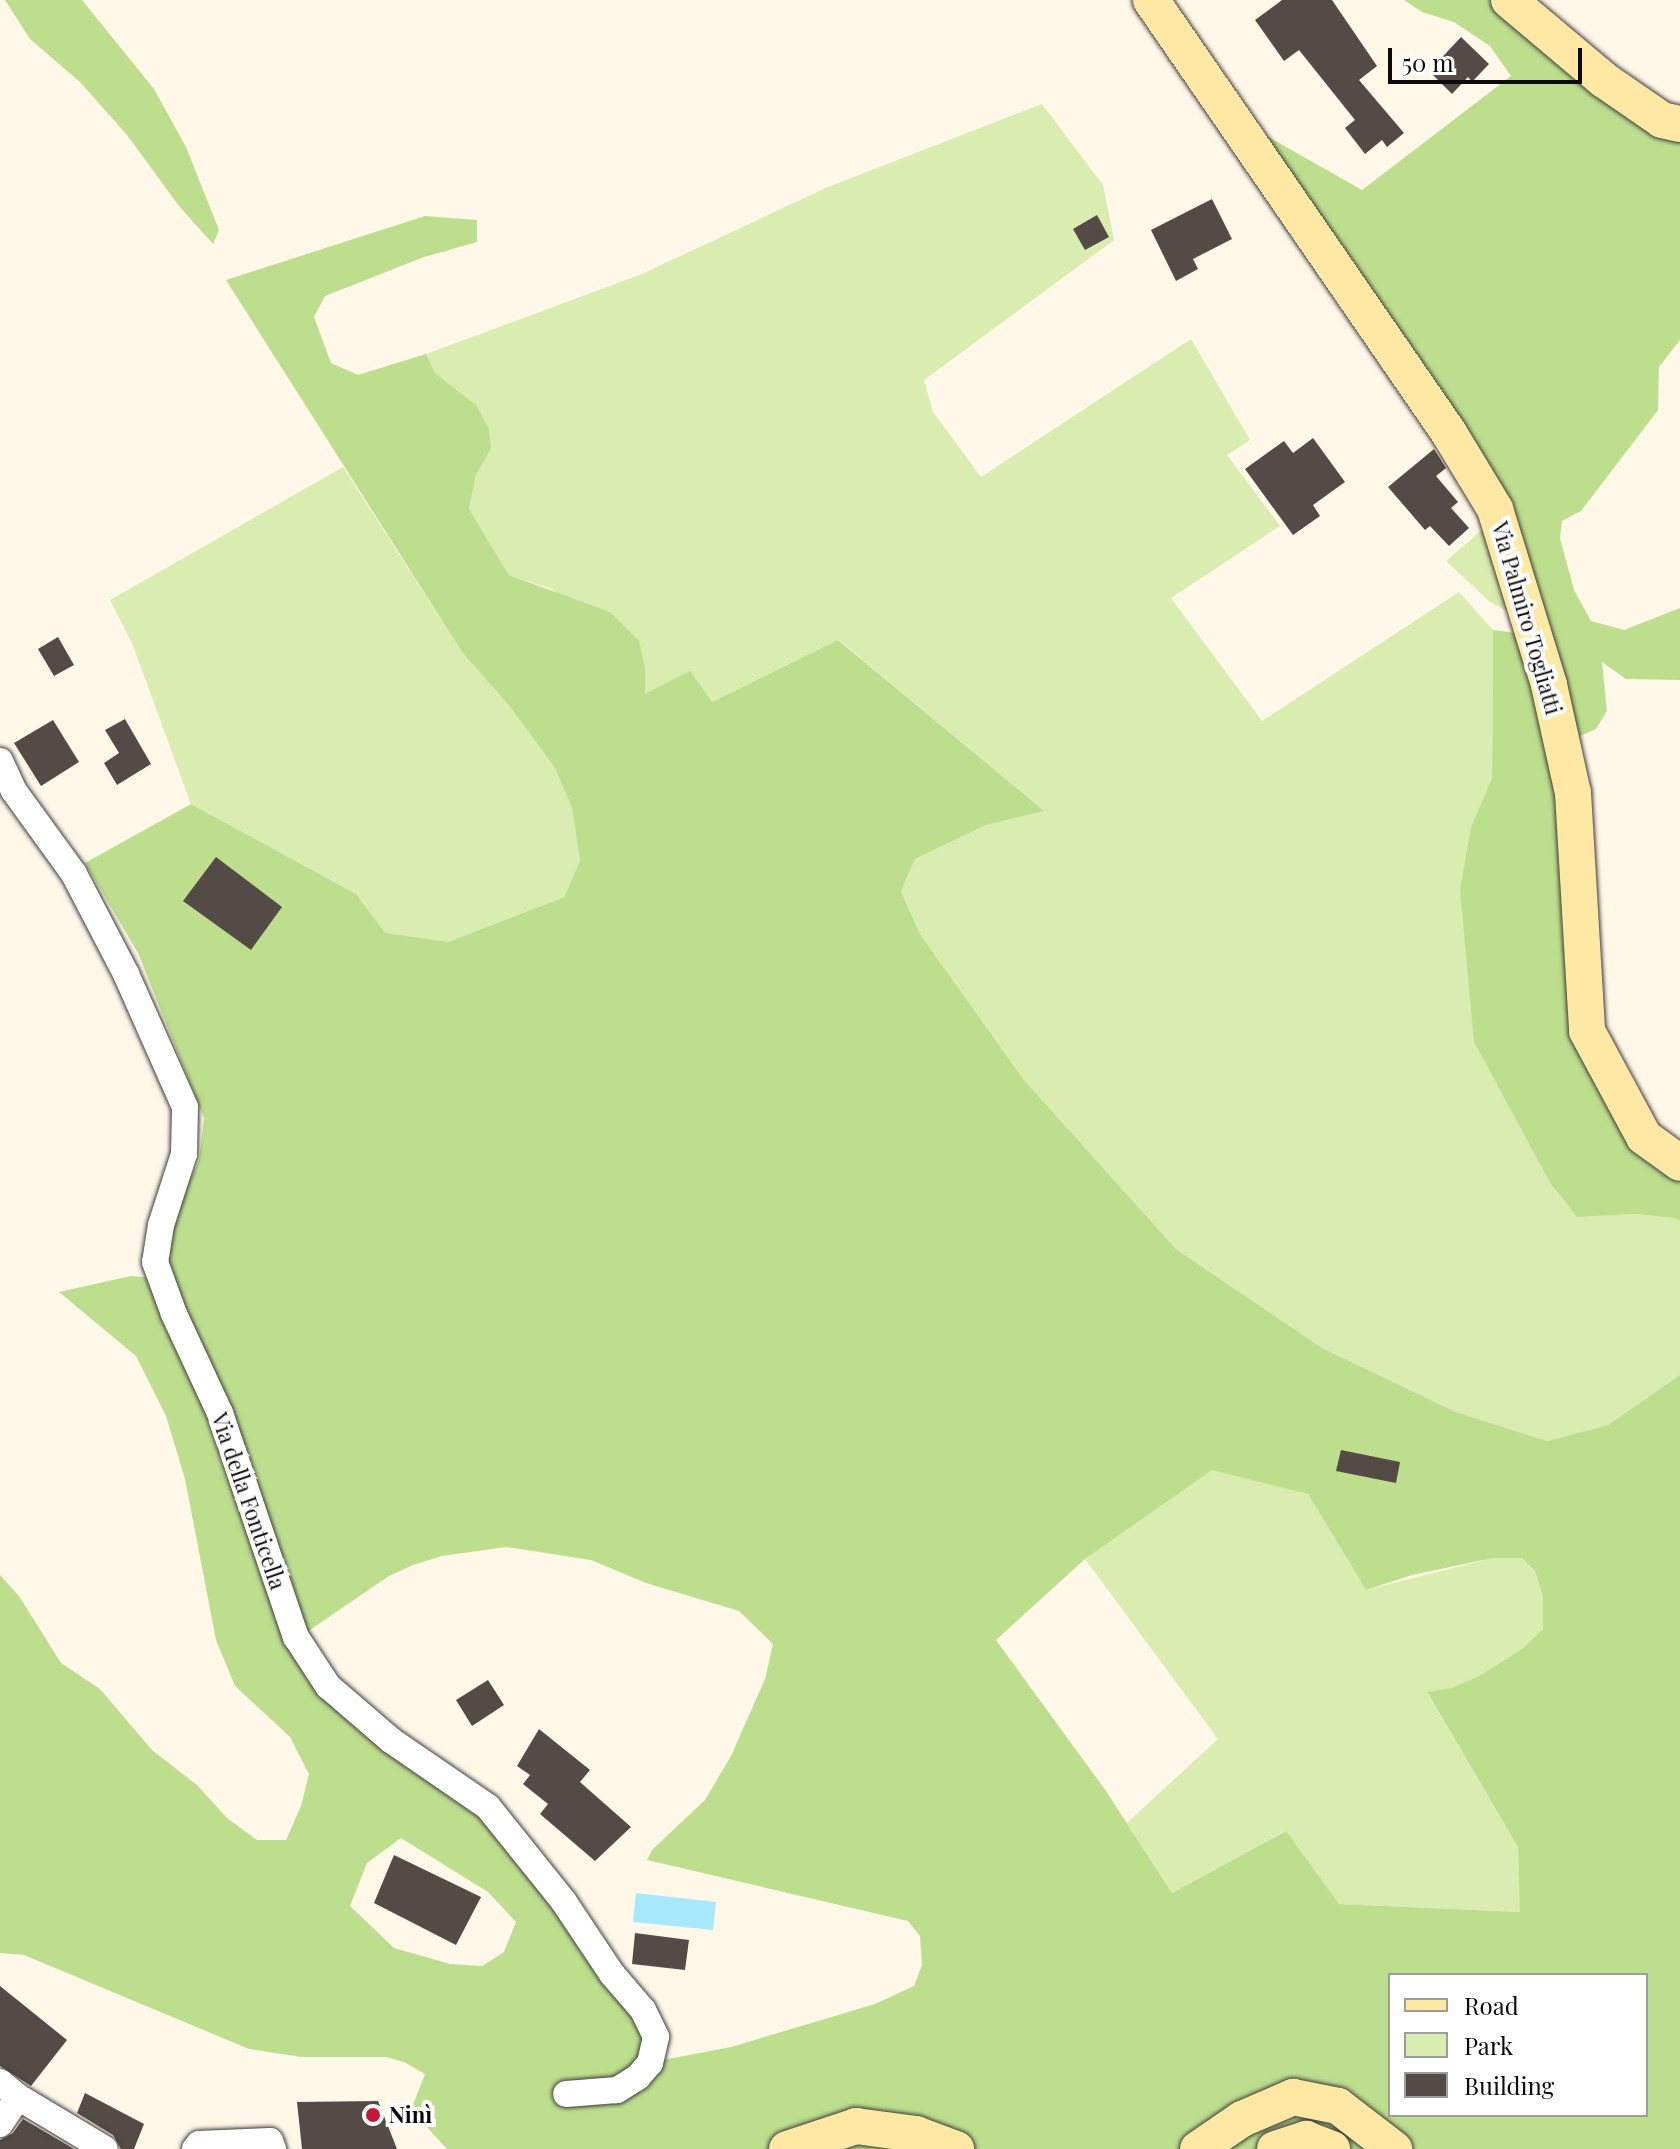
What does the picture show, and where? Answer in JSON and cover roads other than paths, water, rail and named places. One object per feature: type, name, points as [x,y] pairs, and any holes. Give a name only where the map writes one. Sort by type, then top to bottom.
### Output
[{"type":"street","name":"Via Palmiro Togliatti","points":[[1151,0],[1449,433],[1495,509],[1549,685],[1573,793],[1587,1031],[1644,1137],[1680,1163]]},
{"type":"street","points":[[1509,0],[1604,80],[1662,120],[1680,124]]},
{"type":"street","name":"Via della Fonticella","points":[[0,761],[14,791],[74,874],[126,974],[185,1107],[184,1154],[161,1225],[155,1262],[220,1413],[296,1637],[328,1686],[392,1741],[488,1807],[564,1902],[612,1974],[643,2010],[656,2037],[650,2063],[628,2084],[597,2095],[566,2094]]},
{"type":"street","points":[[0,2124],[9,2089],[105,2149]]},
{"type":"street","points":[[1198,2149],[1242,2119],[1293,2097],[1338,2106],[1394,2149]]},
{"type":"street","points":[[787,2149],[856,2126],[916,2134],[956,2149]]},
{"type":"street","points":[[1275,2149],[1306,2139],[1332,2149]]},
{"type":"street","points":[[195,2149],[199,2144],[270,2141],[273,2149]]},
{"type":"water","points":[[636,1893],[716,1902],[713,1930],[633,1922]]},
{"type":"place","name":"Ninì","points":[[373,2115]]}]
